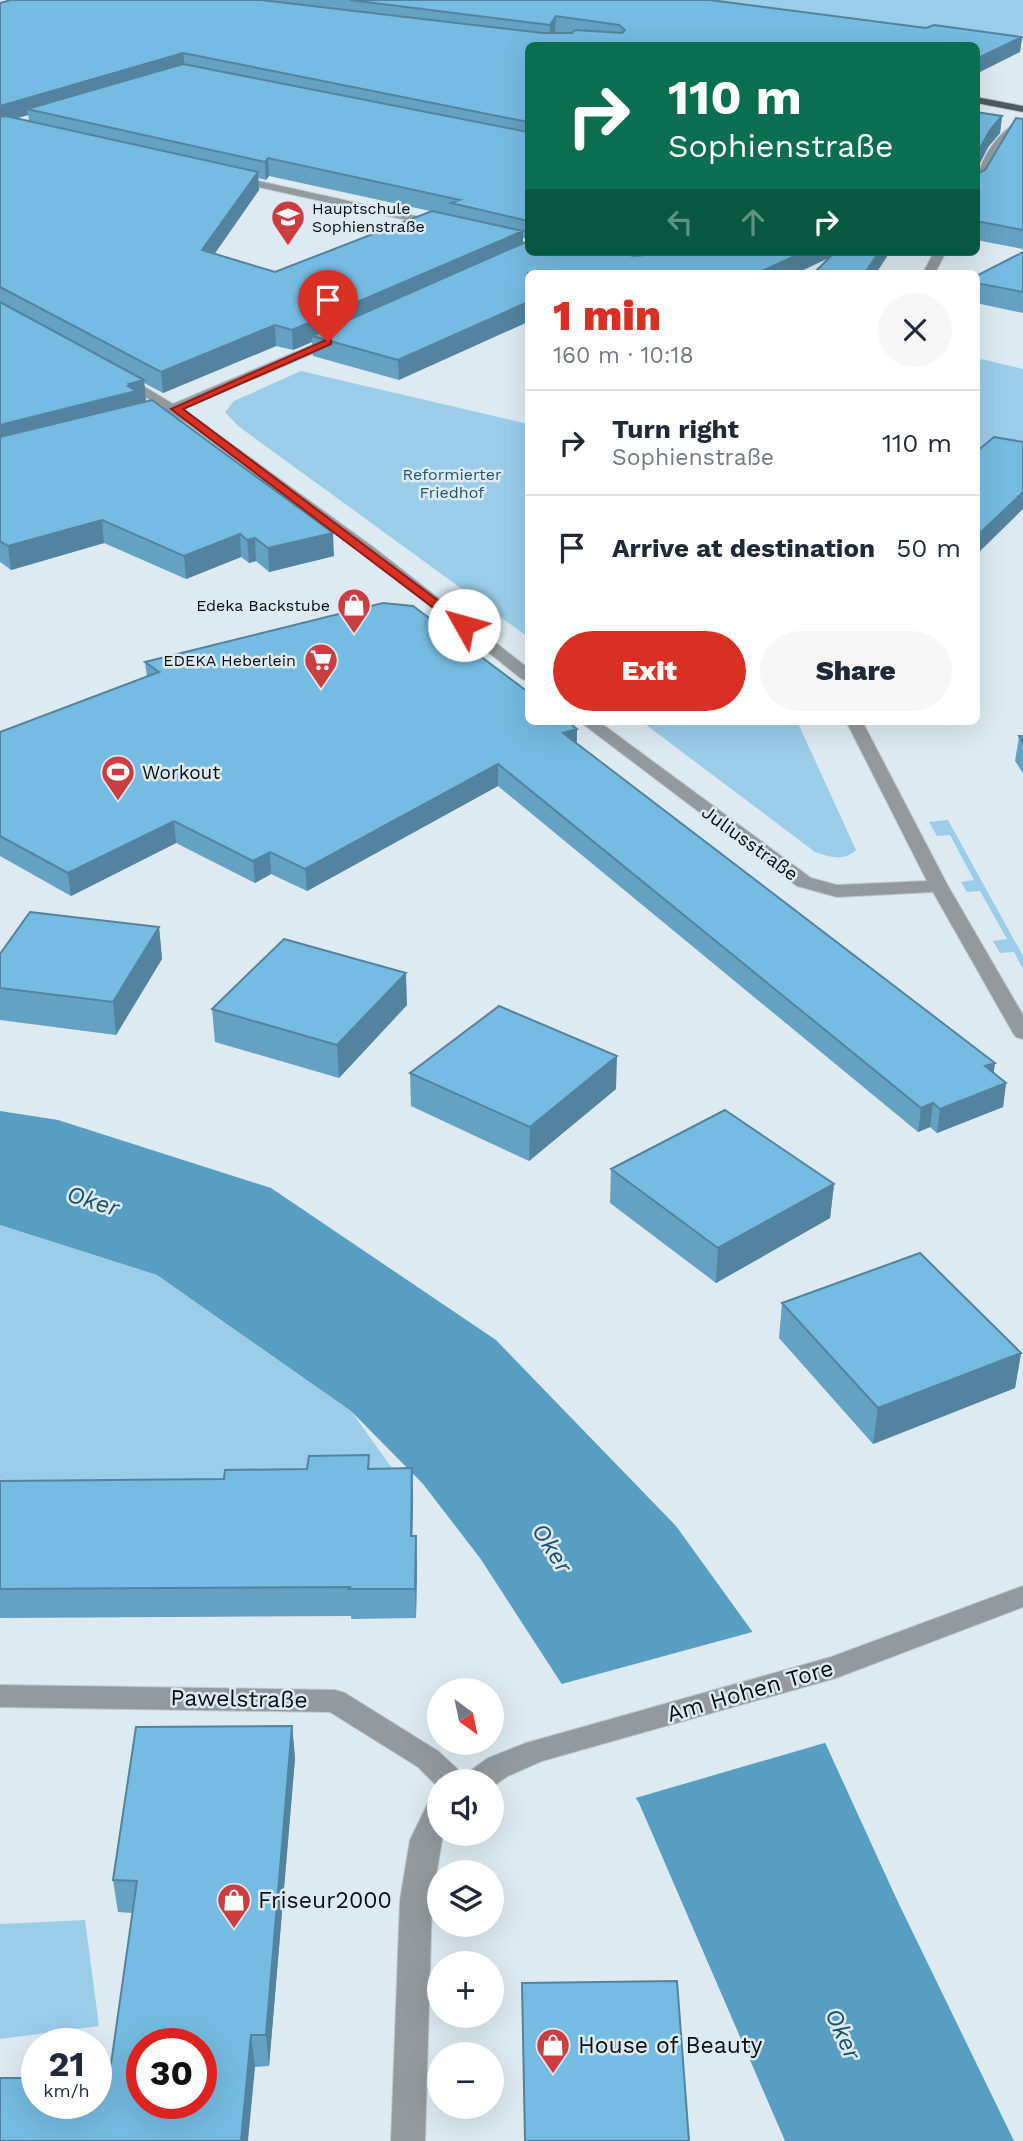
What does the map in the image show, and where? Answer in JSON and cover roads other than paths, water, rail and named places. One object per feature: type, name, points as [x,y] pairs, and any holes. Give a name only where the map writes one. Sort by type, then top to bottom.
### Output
[{"type":"main road","points":[[980,101],[1023,109]]},
{"type":"main road","points":[[980,111],[1023,120]]},
{"type":"street","points":[[980,179],[1006,133],[1023,120]]},
{"type":"street","points":[[220,175],[451,227]]},
{"type":"street","points":[[155,414],[176,409],[351,332]]},
{"type":"street","points":[[112,374],[176,409],[368,550],[525,674]]},
{"type":"street","name":"Juliusstraße","points":[[592,725],[804,882],[837,891],[939,886]]},
{"type":"street","points":[[856,725],[939,886],[1023,1033]]},
{"type":"street","name":"Am Hohen Tore","points":[[494,1769],[536,1751],[836,1667],[1023,1596]]},
{"type":"street","name":"Pawelstraße","points":[[0,1696],[335,1701],[409,1746],[437,1769]]},
{"type":"street","points":[[408,2141],[416,1900],[427,1836]]},
{"type":"water","name":"Oker","points":[[0,1111],[58,1120],[271,1188],[496,1340],[676,1526],[812,1714],[897,1900],[1014,2141],[785,2141],[639,1803],[480,1558],[423,1484],[351,1411],[157,1275],[0,1225]]},
{"type":"place","name":"Hauptschule Sophienstraße","points":[[288,247]]},
{"type":"place","name":"Edeka Backstube","points":[[354,635]]},
{"type":"place","name":"EDEKA Heberlein","points":[[321,690]]},
{"type":"place","name":"Workout","points":[[118,802]]},
{"type":"place","name":"Friseur2000","points":[[234,1930]]},
{"type":"place","name":"House of Beauty","points":[[553,2075]]},
{"type":"park label","name":"Reformierter Friedhof","points":[[452,483]]}]
